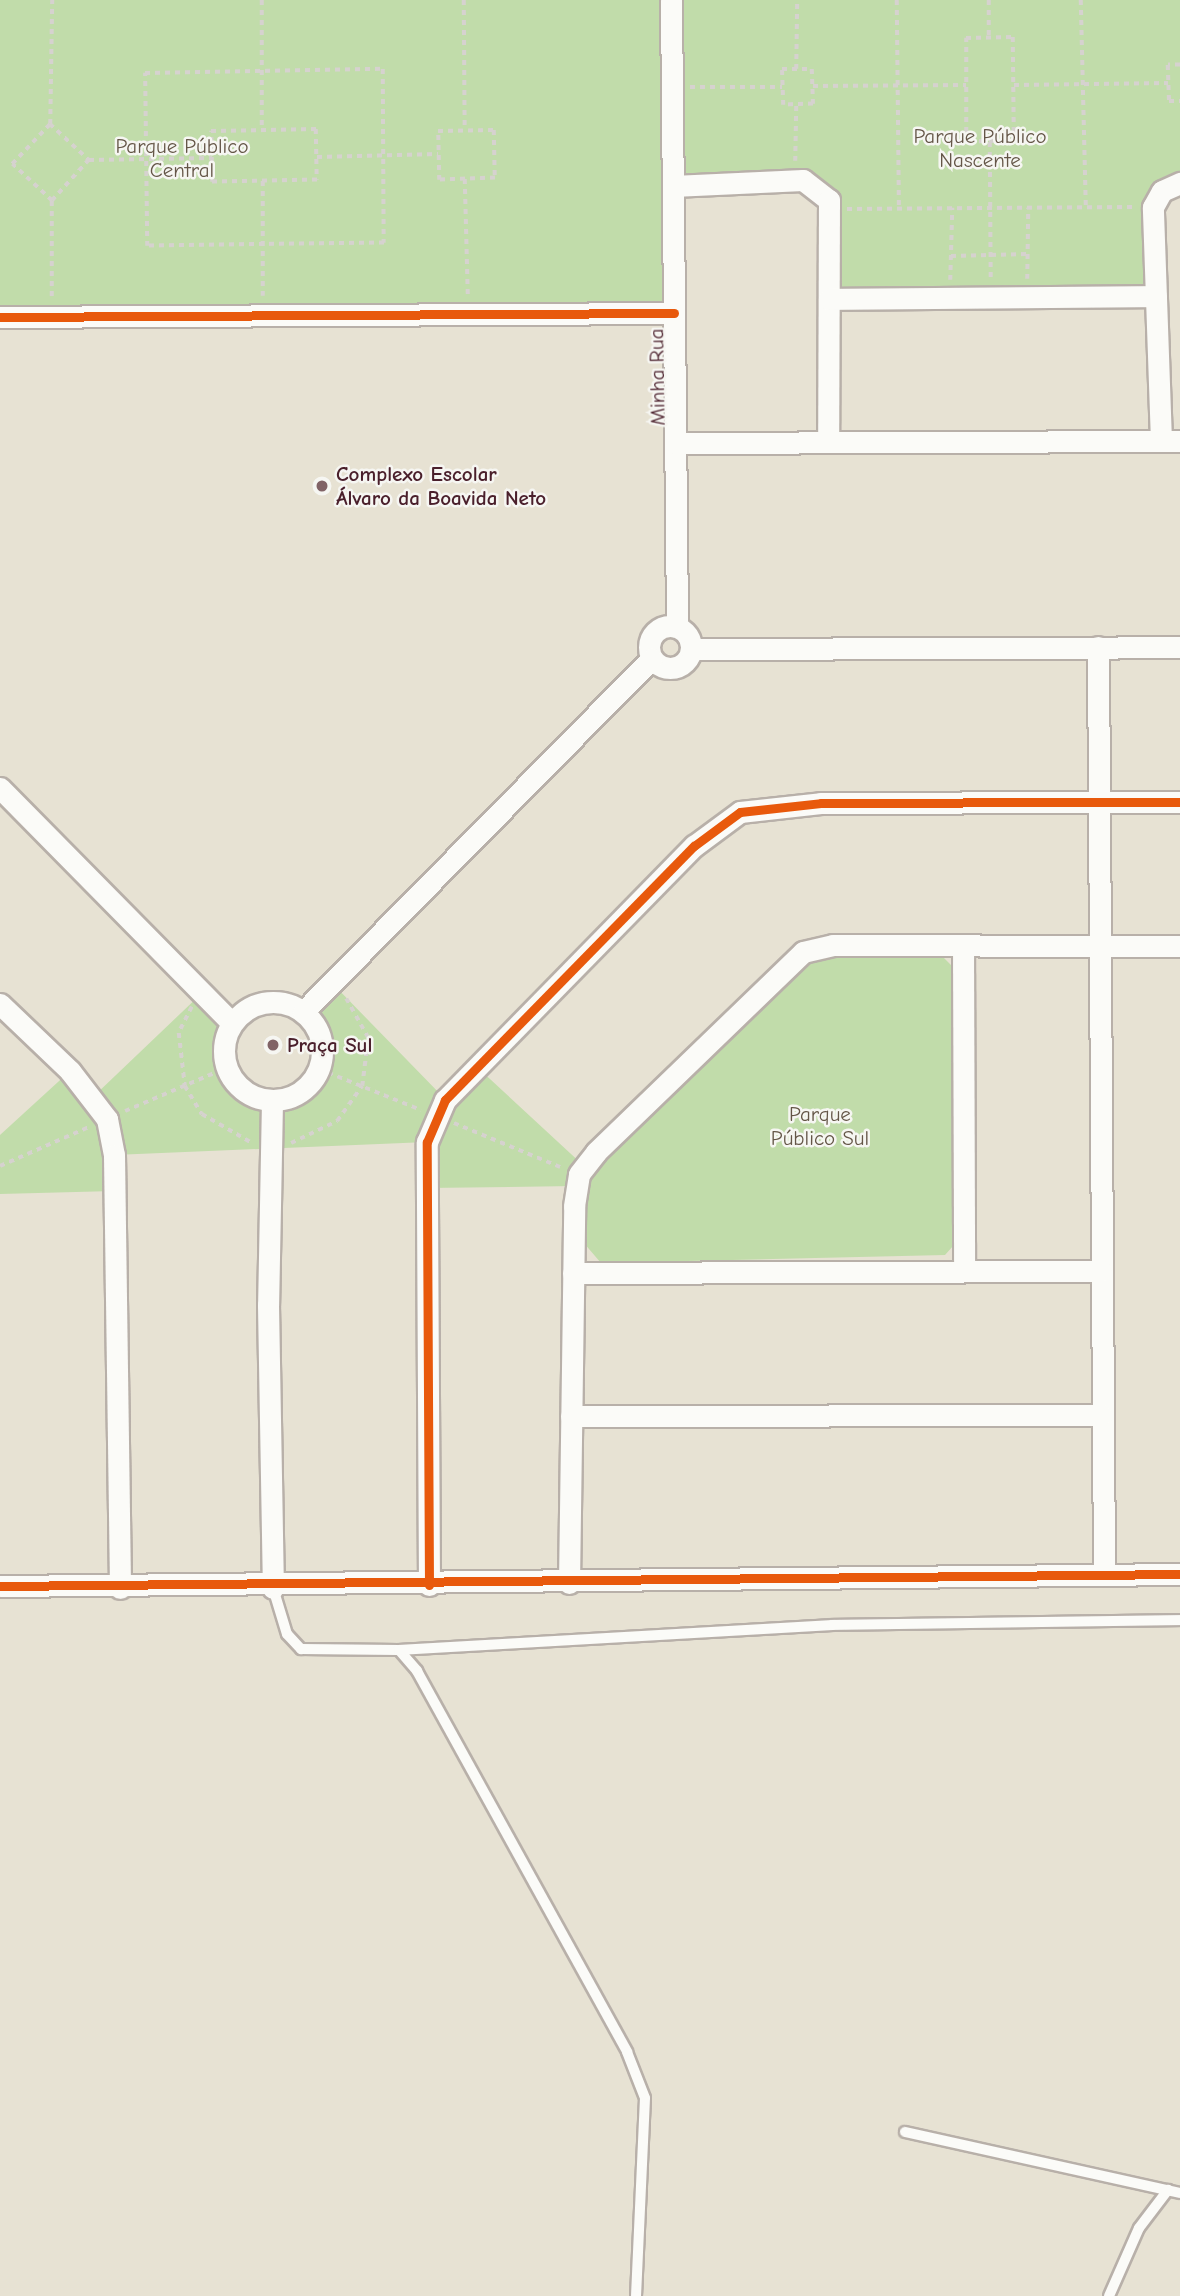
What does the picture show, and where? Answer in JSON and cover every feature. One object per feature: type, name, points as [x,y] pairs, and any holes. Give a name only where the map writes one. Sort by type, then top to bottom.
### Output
[{"type":"street","name":"Minha Rua","points":[[671,0],[677,627]]},
{"type":"street","points":[[673,186],[795,180],[818,186],[829,209],[828,442]]},
{"type":"street","points":[[676,443],[1170,441],[1156,296],[1153,207],[1162,191],[1180,183]]},
{"type":"street","points":[[829,299],[1156,296]]},
{"type":"street","points":[[0,317],[674,313]]},
{"type":"street","points":[[303,1012],[651,659],[653,634],[677,627],[691,649]]},
{"type":"street","points":[[1098,647],[1103,946],[1101,1416],[1104,1575]]},
{"type":"street","points":[[651,659],[675,668],[691,649],[1180,648]]},
{"type":"street","points":[[0,788],[233,1023]]},
{"type":"street","points":[[429,1585],[427,1142],[445,1100],[694,846],[740,812],[821,803],[1180,802]]},
{"type":"street","points":[[569,1583],[575,1186],[584,1166],[779,968],[803,952],[833,945],[1180,946]]},
{"type":"street","points":[[963,945],[964,1269]]},
{"type":"street","points":[[272,1001],[303,1012],[321,1037],[319,1069],[300,1092],[272,1101],[245,1092],[226,1068],[226,1037],[233,1023],[272,1001]]},
{"type":"street","points":[[0,1004],[69,1070],[107,1119],[114,1155],[120,1588]]},
{"type":"street","points":[[272,1101],[274,1587]]},
{"type":"street","points":[[573,1273],[964,1269],[1101,1271]]},
{"type":"street","points":[[572,1416],[1101,1416]]},
{"type":"street","points":[[0,1586],[274,1587],[1180,1574]]},
{"type":"lane","points":[[274,1587],[287,1634],[301,1649],[399,1650],[832,1625],[1180,1620]]},
{"type":"lane","points":[[399,1650],[621,2040],[645,2098],[636,2296]]},
{"type":"lane","points":[[905,2132],[1174,2191]]},
{"type":"lane","points":[[1109,2296],[1139,2228],[1174,2191]]},
{"type":"path","points":[[52,0],[50,124],[12,163],[52,201]]},
{"type":"path","points":[[262,0],[262,130]]},
{"type":"path","points":[[464,0],[465,130]]},
{"type":"path","points":[[796,69],[797,0]]},
{"type":"path","points":[[897,0],[899,209]]},
{"type":"path","points":[[989,0],[989,38]]},
{"type":"path","points":[[1081,0],[1086,207]]},
{"type":"path","points":[[1013,37],[1014,85],[1014,141],[966,142],[966,38],[1013,37]]},
{"type":"path","points":[[1180,65],[1168,65],[1169,101],[1180,101]]},
{"type":"path","points":[[383,69],[384,243],[147,246],[145,73],[262,71],[383,69]]},
{"type":"path","points":[[782,69],[796,69],[813,69],[813,104],[782,105],[782,69]]},
{"type":"path","points":[[1014,85],[1168,83]]},
{"type":"path","points":[[813,86],[966,85]]},
{"type":"path","points":[[672,88],[782,86]]},
{"type":"path","points":[[795,180],[796,104]]},
{"type":"path","points":[[50,124],[89,160],[212,158]]},
{"type":"path","points":[[316,129],[317,180],[212,182],[211,131],[262,130],[316,129]]},
{"type":"path","points":[[494,130],[495,178],[439,180],[439,154],[438,131],[494,130]]},
{"type":"path","points":[[990,142],[992,297]]},
{"type":"path","points":[[317,157],[439,154]]},
{"type":"path","points":[[52,317],[52,201],[89,160]]},
{"type":"path","points":[[466,179],[469,314]]},
{"type":"path","points":[[262,181],[263,316]]},
{"type":"path","points":[[829,209],[1153,207]]},
{"type":"path","points":[[950,298],[952,208]]},
{"type":"path","points":[[1027,297],[1028,208]]},
{"type":"path","points":[[951,256],[1027,254]]},
{"type":"green space","name":"Parque Público Central","points":[[0,0],[1180,0],[1180,184],[1162,191],[1156,296],[829,299],[818,186],[673,186],[674,313],[0,317]]},
{"type":"green space","name":"Parque Público Sul","points":[[829,955],[941,955],[953,967],[953,1246],[945,1255],[601,1263],[583,1242],[575,1186],[427,1188],[427,1142],[114,1155],[114,1191],[0,1194],[0,1135],[70,1071],[94,1096],[203,992],[232,1023],[223,1053],[227,1068],[258,1098],[287,1099],[311,1082],[322,1053],[321,1037],[303,1012],[332,983],[445,1099],[477,1067],[584,1166],[806,961]]},
{"type":"cycle path","points":[[0,317],[674,313]]},
{"type":"cycle path","points":[[429,1585],[427,1142],[445,1100],[694,846],[740,812],[821,803],[1180,802]]},
{"type":"cycle path","points":[[0,1586],[1180,1574]]},
{"type":"place","name":"Complexo Escolar Álvaro da Boavida Neto","points":[[322,486]]},
{"type":"place","name":"Praça Sul","points":[[273,1045]]},
{"type":"park label","name":"Parque Público Nascente","points":[[980,148]]}]
